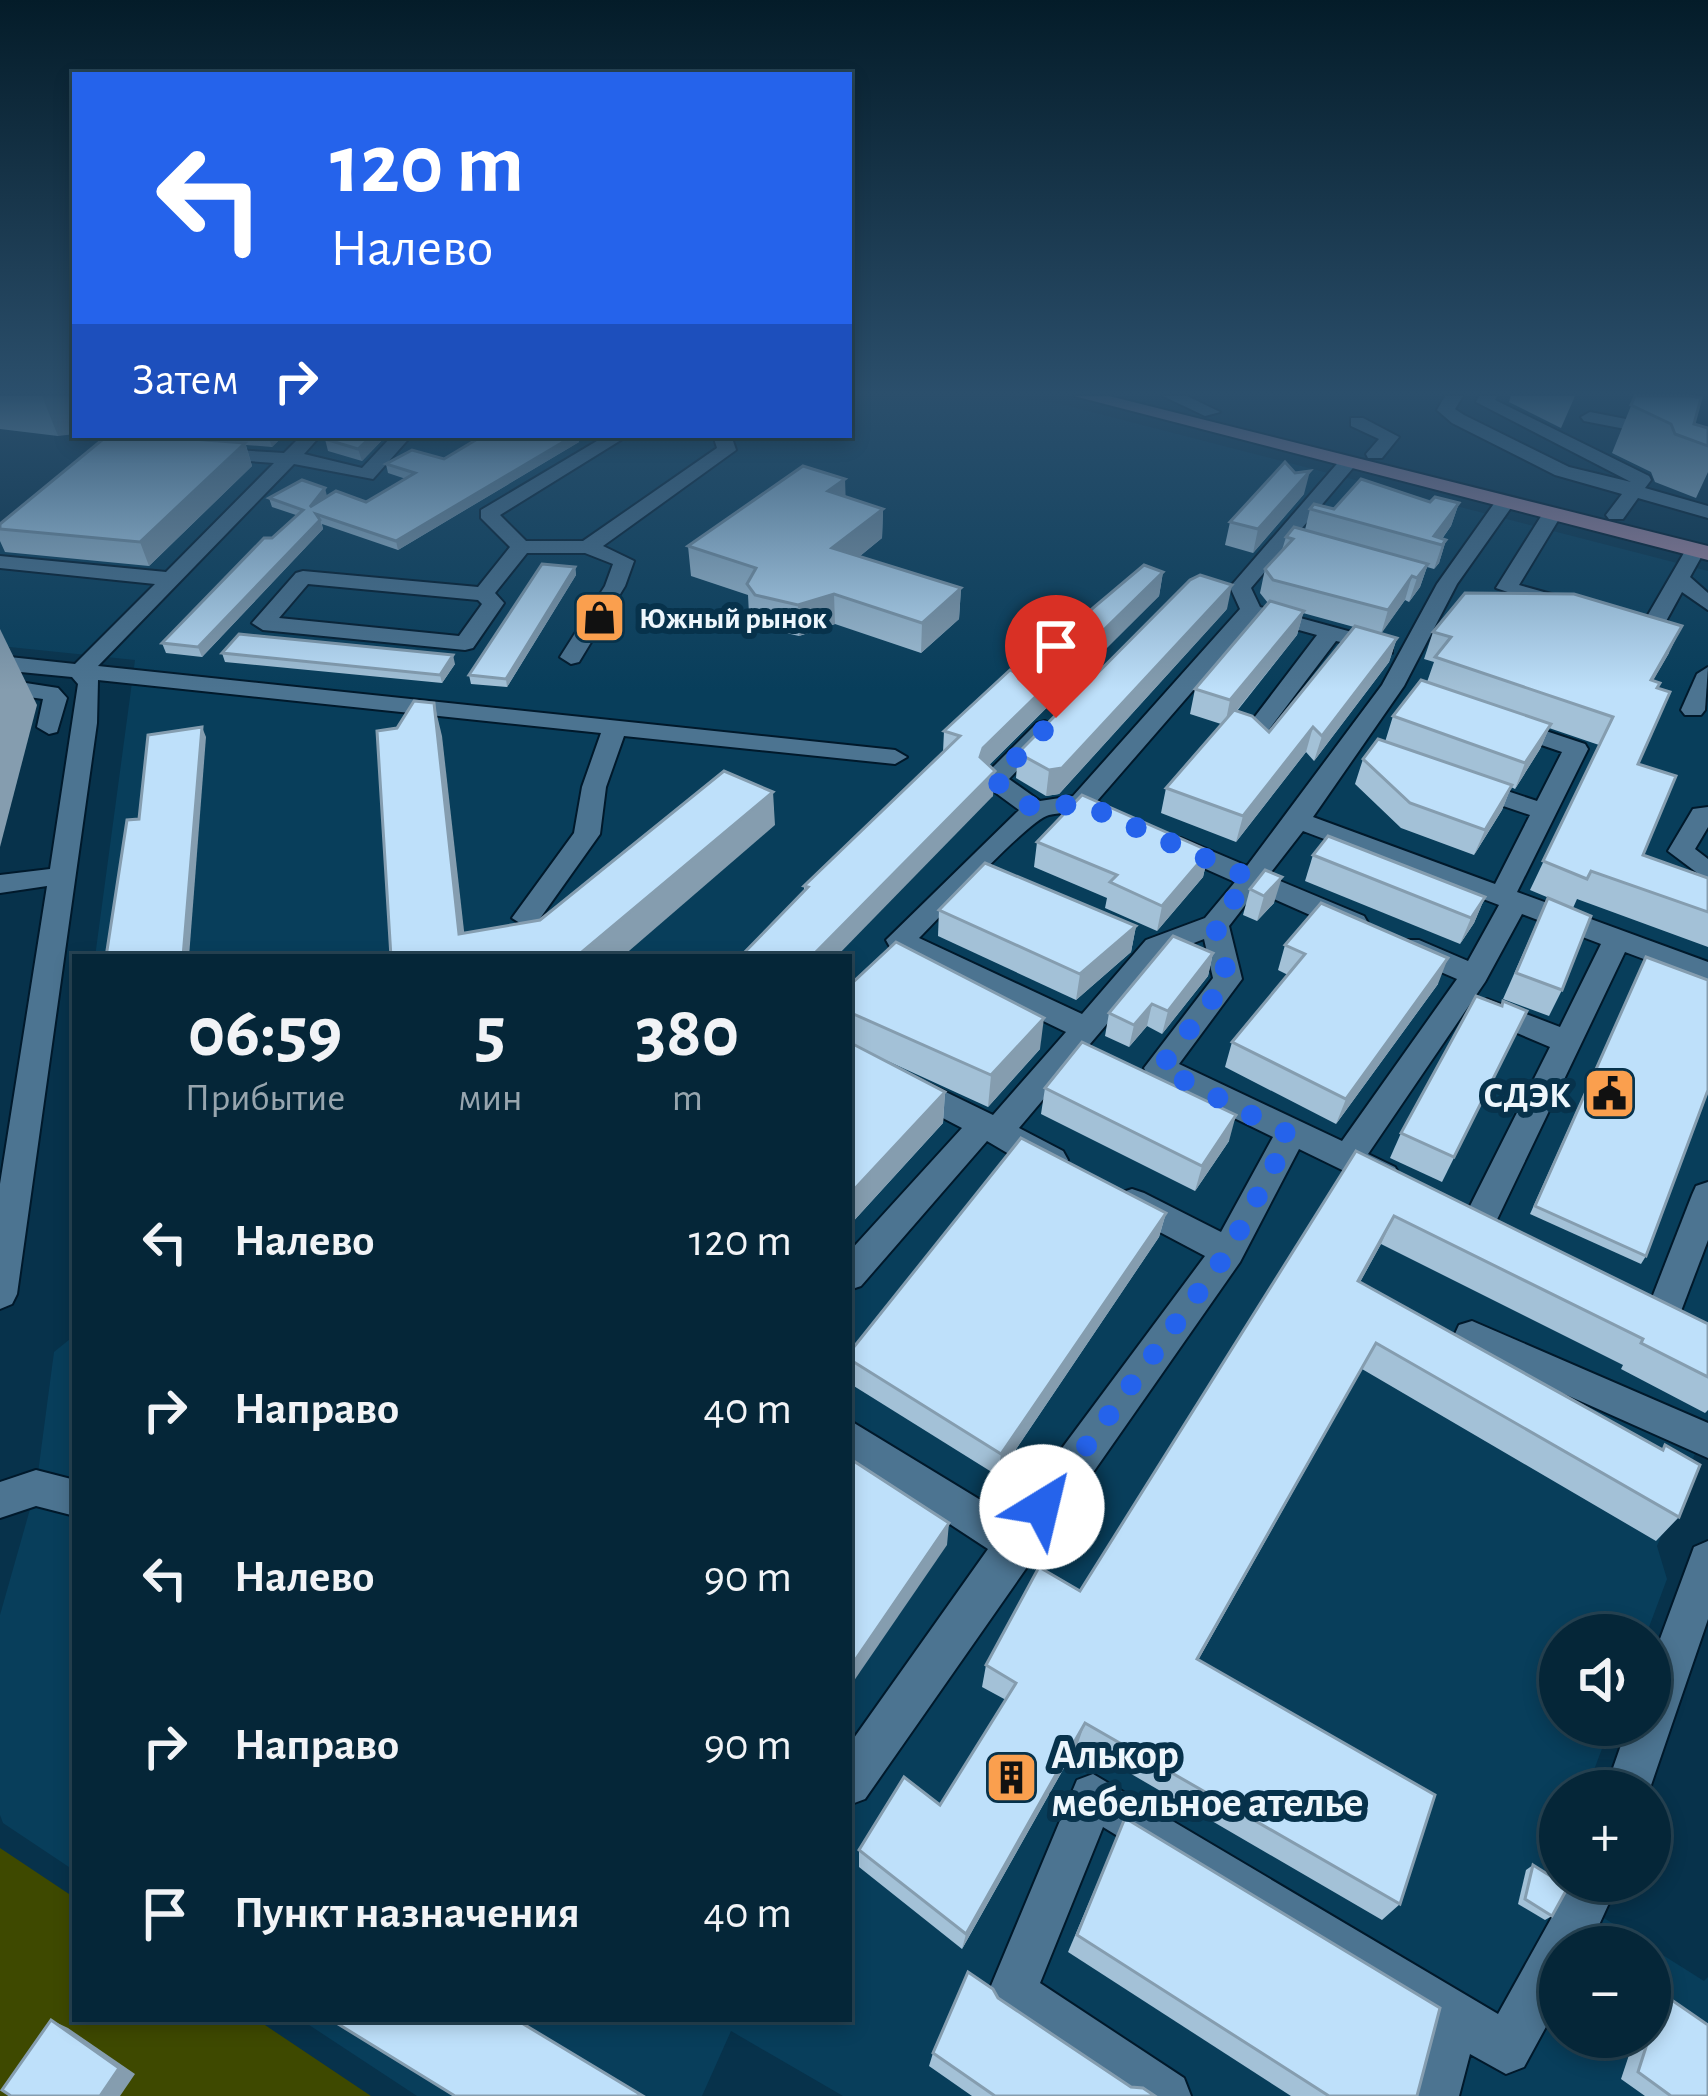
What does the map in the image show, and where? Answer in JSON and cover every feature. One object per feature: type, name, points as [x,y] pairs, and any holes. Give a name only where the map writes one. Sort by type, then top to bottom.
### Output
[{"type":"main road","points":[[1473,494],[1704,547]]},
{"type":"main road","points":[[1532,494],[1616,515],[1704,547]]},
{"type":"street","points":[[80,672],[249,494]]},
{"type":"street","points":[[522,494],[488,514],[521,547],[588,547],[624,561],[615,586],[571,657]]},
{"type":"street","points":[[588,547],[664,494]]},
{"type":"street","points":[[1081,803],[1245,598],[1337,494]]},
{"type":"street","points":[[1616,515],[1629,494]]},
{"type":"street","points":[[1633,494],[1703,511]]},
{"type":"street","points":[[852,1273],[1086,1029],[1146,943],[1215,925],[1298,820],[1362,749],[1403,690],[1408,656],[1437,581],[1479,521],[1504,502]]},
{"type":"street","points":[[1552,514],[1507,588],[1651,629],[1678,578],[1704,547]]},
{"type":"street","points":[[484,594],[521,547]]},
{"type":"street","points":[[0,562],[172,579]]},
{"type":"street","points":[[303,577],[484,594],[493,602],[465,643],[263,623],[303,577]]},
{"type":"street","points":[[1678,578],[1708,604]]},
{"type":"street","points":[[1211,584],[1330,632],[1408,656]]},
{"type":"street","points":[[1258,727],[1330,632]]},
{"type":"street","points":[[0,663],[895,757]]},
{"type":"street","points":[[0,1294],[58,876],[85,723],[89,683],[80,672]]},
{"type":"street","points":[[1693,710],[1708,674]]},
{"type":"street","points":[[0,686],[50,693],[55,698],[40,729],[85,723]]},
{"type":"street","points":[[1061,712],[994,780],[1034,809],[1081,803],[1383,935],[1567,1042]]},
{"type":"street","points":[[1495,721],[1576,749]]},
{"type":"street","points":[[1347,1159],[1467,986],[1545,812],[1590,726]]},
{"type":"street","points":[[526,918],[587,834],[594,787],[615,727]]},
{"type":"street","points":[[1438,775],[1545,812]]},
{"type":"street","points":[[1034,809],[986,869],[892,949],[1086,1029]]},
{"type":"street","points":[[1708,815],[1702,815],[1681,851],[1708,872]]},
{"type":"street","points":[[1298,820],[1708,974]]},
{"type":"street","points":[[0,884],[58,876]]},
{"type":"street","points":[[1215,925],[1228,979],[1160,1068],[1290,1135],[1404,1185]]},
{"type":"street","points":[[1442,1203],[1490,1225],[1567,1042],[1617,940]]},
{"type":"street","points":[[852,1058],[1228,1252]]},
{"type":"street","points":[[852,1779],[1228,1252],[1290,1135]]},
{"type":"street","points":[[1669,1310],[1708,1195]]},
{"type":"street","points":[[1472,1336],[1708,1441]]},
{"type":"street","points":[[852,1439],[1016,1544]]},
{"type":"street","points":[[0,1500],[36,1488],[72,1497]]},
{"type":"street","points":[[1671,1666],[1708,1562]]},
{"type":"street","points":[[1166,2096],[1012,1993],[1093,1796],[1506,2049],[1539,1991]]},
{"type":"street","points":[[1434,2096],[1455,2014]]},
{"type":"shaded area","points":[[38,494],[1409,494],[1708,571],[1708,1422],[1657,1546],[1667,1579],[1654,1614],[1539,1614],[1539,1746],[1603,1746],[1594,1770],[1539,1770],[1539,1902],[1579,1902],[1617,1926],[1539,1926],[1539,2058],[1671,2058],[1671,1960],[1704,1981],[1708,1977],[1708,2096],[843,2096],[731,2031],[702,2096],[417,2096],[305,2022],[852,2022],[852,954],[95,954],[135,660],[0,646],[0,524]]},
{"type":"shaded area","points":[[72,1337],[72,1869],[3,1823],[0,1815],[0,1615],[36,1488],[54,1352]]},
{"type":"green space","points":[[0,1848],[72,1896],[72,2022],[260,2022],[371,2096],[0,2096]]},
{"type":"building","points":[[37,494],[191,494],[140,542],[0,529],[0,524]]},
{"type":"building","points":[[320,494],[310,507],[331,494],[366,502],[380,494],[476,494],[396,541],[316,514],[320,520],[198,647],[162,643],[264,538],[272,538],[303,510],[269,498]]},
{"type":"building","points":[[763,494],[837,494],[883,509],[832,548],[961,588],[922,623],[834,594],[798,605],[755,595],[747,584],[756,568],[688,546]]},
{"type":"building","points":[[1256,494],[1290,494],[1258,529],[1230,522]]},
{"type":"building","points":[[1348,494],[1405,494],[1430,502],[1435,497],[1459,503],[1434,536],[1446,540],[1442,545],[1310,509],[1314,504],[1334,509]]},
{"type":"building","points":[[1294,527],[1428,564],[1417,578],[1412,576],[1388,610],[1273,580],[1265,569],[1293,539],[1286,537]]},
{"type":"building","points":[[542,564],[575,567],[506,679],[469,675]]},
{"type":"building","points":[[1144,565],[1163,572],[983,748],[980,757],[995,771],[814,954],[743,954],[808,887],[804,886],[960,736],[944,731],[1010,670],[1016,673]]},
{"type":"building","points":[[1200,575],[1232,585],[1062,768],[1049,770],[1018,753],[1190,580]]},
{"type":"building","points":[[1465,593],[1574,594],[1682,626],[1651,680],[1670,692],[1638,764],[1676,776],[1643,855],[1708,878],[1708,912],[1591,871],[1587,879],[1543,861],[1613,717],[1435,657],[1451,637],[1433,632]]},
{"type":"building","points":[[1270,601],[1304,611],[1230,700],[1195,689]]},
{"type":"building","points":[[1355,626],[1397,638],[1322,736],[1313,727],[1243,816],[1166,788],[1234,710],[1252,716],[1269,732]]},
{"type":"building","points":[[239,634],[453,655],[440,675],[222,653]]},
{"type":"building","points":[[1421,680],[1551,724],[1525,763],[1393,716]]},
{"type":"building","points":[[414,701],[434,703],[459,934],[540,920],[724,771],[773,792],[580,954],[391,954],[377,731],[397,728]]},
{"type":"building","points":[[202,727],[183,954],[106,954],[127,820],[139,819],[148,735]]},
{"type":"building","points":[[1378,739],[1512,785],[1485,830],[1410,803],[1363,759]]},
{"type":"building","points":[[1082,795],[1209,851],[1162,906],[1110,882],[1117,875],[1037,842]]},
{"type":"building","points":[[1328,836],[1485,897],[1471,918],[1313,855]]},
{"type":"building","points":[[985,863],[1136,926],[1080,974],[939,910]]},
{"type":"building","points":[[1265,870],[1282,877],[1264,896],[1250,889]]},
{"type":"building","points":[[1548,898],[1591,916],[1562,990],[1516,973]]},
{"type":"building","points":[[1321,903],[1448,958],[1346,1099],[1232,1042],[1305,954],[1285,945]]},
{"type":"building","points":[[1173,936],[1213,953],[1168,1011],[1152,1004],[1134,1025],[1109,1013]]},
{"type":"building","points":[[896,942],[1044,1018],[991,1075],[852,1013],[852,983]]},
{"type":"building","points":[[1646,957],[1708,980],[1708,1090],[1646,1256],[1535,1206]]},
{"type":"building","points":[[1476,996],[1527,1011],[1454,1157],[1401,1133]]},
{"type":"building","points":[[1082,1042],[1236,1115],[1202,1166],[1045,1088]]},
{"type":"building","points":[[852,1044],[945,1092],[852,1192]]},
{"type":"building","points":[[1021,1138],[1166,1213],[1001,1454],[852,1361],[852,1349]]},
{"type":"building","points":[[1356,1151],[1708,1324],[1708,1377],[1641,1343],[1643,1339],[1394,1216],[1358,1281],[1663,1450],[1665,1445],[1700,1465],[1679,1517],[1376,1343],[1197,1659],[1435,1795],[1400,1904],[1085,1723],[966,1934],[859,1850],[904,1777],[940,1805],[1016,1683],[986,1665],[1039,1567],[1080,1591]]},
{"type":"building","points":[[852,1460],[949,1523],[852,1665]]},
{"type":"building","points":[[1125,1818],[1440,2008],[1417,2096],[1329,2096],[1077,1935]]},
{"type":"building","points":[[1533,1865],[1539,1869],[1539,1902],[1560,1902],[1552,1916],[1525,1899]]},
{"type":"building","points":[[968,1972],[998,1998],[1131,2087],[1155,2096],[995,2096],[933,2053]]},
{"type":"building","points":[[1671,2000],[1708,2025],[1708,2096],[1671,2096],[1638,2072],[1642,2058],[1671,2058]]},
{"type":"building","points":[[51,2020],[119,2068],[100,2096],[11,2096],[2,2090]]},
{"type":"building","points":[[335,2022],[520,2022],[643,2096],[455,2096]]},
{"type":"place","name":"Южный рынок","points":[[600,618]]},
{"type":"place","name":"СДЭК","points":[[1610,1094]]},
{"type":"place","name":"Алькор мебельное ателье","points":[[1012,1777]]},
{"type":"route","points":[[1042,1507],[1228,1252],[1290,1135],[1160,1068],[1228,979],[1215,925],[1250,878],[1081,803],[1034,809],[994,780],[1056,718]]}]
